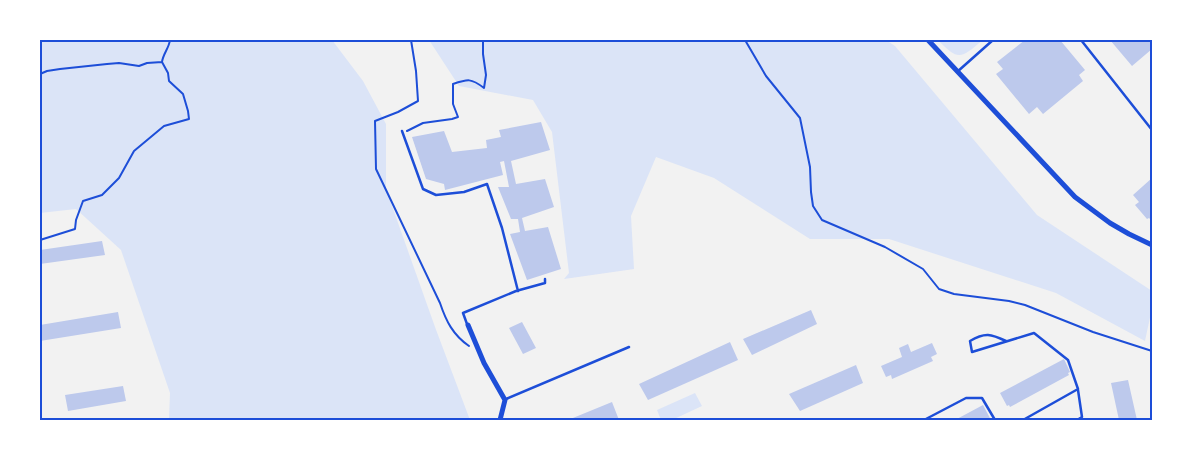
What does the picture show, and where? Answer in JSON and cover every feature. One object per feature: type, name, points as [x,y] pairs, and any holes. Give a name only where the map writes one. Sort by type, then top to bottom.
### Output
[{"type":"street","points":[[928,40],[1075,197],[1110,223],[1152,245]]},
{"type":"street","points":[[468,324],[505,400],[500,420]]},
{"type":"lane","points":[[957,72],[993,40]]},
{"type":"lane","points":[[1081,40],[1152,130]]},
{"type":"lane","points":[[402,132],[423,189],[436,195],[464,192],[487,184],[502,228],[518,291]]},
{"type":"lane","points":[[468,324],[463,313],[518,291],[544,283],[544,279]]},
{"type":"lane","points":[[1006,342],[993,335],[980,335],[970,341],[972,352],[1006,342],[1034,333],[1068,360],[1078,389],[1082,417],[1077,420]]},
{"type":"lane","points":[[505,400],[629,347]]},
{"type":"lane","points":[[1023,420],[1078,389]]},
{"type":"lane","points":[[924,420],[966,398],[982,398],[995,420]]},
{"type":"path","points":[[40,240],[75,229],[76,220],[83,201],[102,195],[119,178],[134,152],[164,126],[189,119],[183,94],[169,81],[168,73],[162,62],[170,40]]},
{"type":"path","points":[[411,40],[418,101],[398,112],[375,121],[376,169],[445,317],[459,339],[481,354]]},
{"type":"path","points":[[402,132],[423,123],[458,117],[453,104],[453,84],[465,80],[476,82],[484,88],[486,74],[483,40]]},
{"type":"path","points":[[745,40],[766,76],[800,118],[810,166],[812,206],[822,220],[885,247],[923,269],[939,289],[954,294],[1009,300],[1093,332],[1152,351]]},
{"type":"path","points":[[40,74],[60,69],[107,64],[139,66],[147,63],[162,62]]},
{"type":"shaded area","points":[[40,40],[332,40],[363,81],[386,124],[386,189],[470,420],[169,420],[170,393],[121,250],[76,209],[40,213]]},
{"type":"shaded area","points":[[429,40],[886,40],[895,46],[1037,215],[1152,291],[1152,308],[1145,341],[1056,293],[889,239],[810,239],[714,178],[656,157],[631,216],[634,269],[564,279],[569,273],[552,132],[533,100],[459,86]]},
{"type":"shaded area","points":[[938,40],[983,40],[970,51],[960,55],[951,52]]},
{"type":"shaded area","points":[[695,393],[702,406],[672,420],[661,420],[657,410]]},
{"type":"building","points":[[1025,40],[1060,40],[1085,70],[1079,75],[1083,81],[1043,114],[1037,107],[1029,114],[996,74],[1003,69],[997,62]]},
{"type":"building","points":[[1110,40],[1152,40],[1152,49],[1132,66]]},
{"type":"building","points":[[541,122],[550,150],[511,161],[516,184],[545,179],[554,207],[522,218],[525,231],[548,227],[561,269],[527,280],[510,234],[520,232],[518,219],[511,219],[498,187],[509,187],[504,161],[500,162],[503,175],[445,190],[444,184],[426,179],[412,137],[444,131],[452,152],[487,148],[486,140],[501,137],[499,130]]},
{"type":"building","points":[[1152,178],[1152,221],[1149,218],[1147,219],[1135,205],[1139,202],[1133,195]]},
{"type":"building","points":[[102,241],[105,255],[40,264],[40,250]]},
{"type":"building","points":[[811,310],[817,324],[752,355],[743,339]]},
{"type":"building","points":[[118,312],[121,328],[40,341],[40,325]]},
{"type":"building","points":[[522,322],[536,348],[523,354],[509,328]]},
{"type":"building","points":[[730,342],[738,360],[648,400],[639,384]]},
{"type":"building","points":[[932,343],[937,354],[931,357],[933,361],[892,379],[891,375],[886,377],[881,366],[902,357],[899,348],[908,344],[911,352]]},
{"type":"building","points":[[1064,359],[1070,372],[1068,373],[1069,375],[1010,407],[1009,405],[1007,406],[1000,393]]},
{"type":"building","points":[[856,365],[863,383],[800,411],[789,394]]},
{"type":"building","points":[[1128,380],[1137,420],[1119,420],[1111,383]]},
{"type":"building","points":[[123,386],[126,401],[68,411],[65,395]]},
{"type":"building","points":[[612,402],[619,420],[568,420]]},
{"type":"building","points":[[983,405],[991,420],[955,420]]}]
